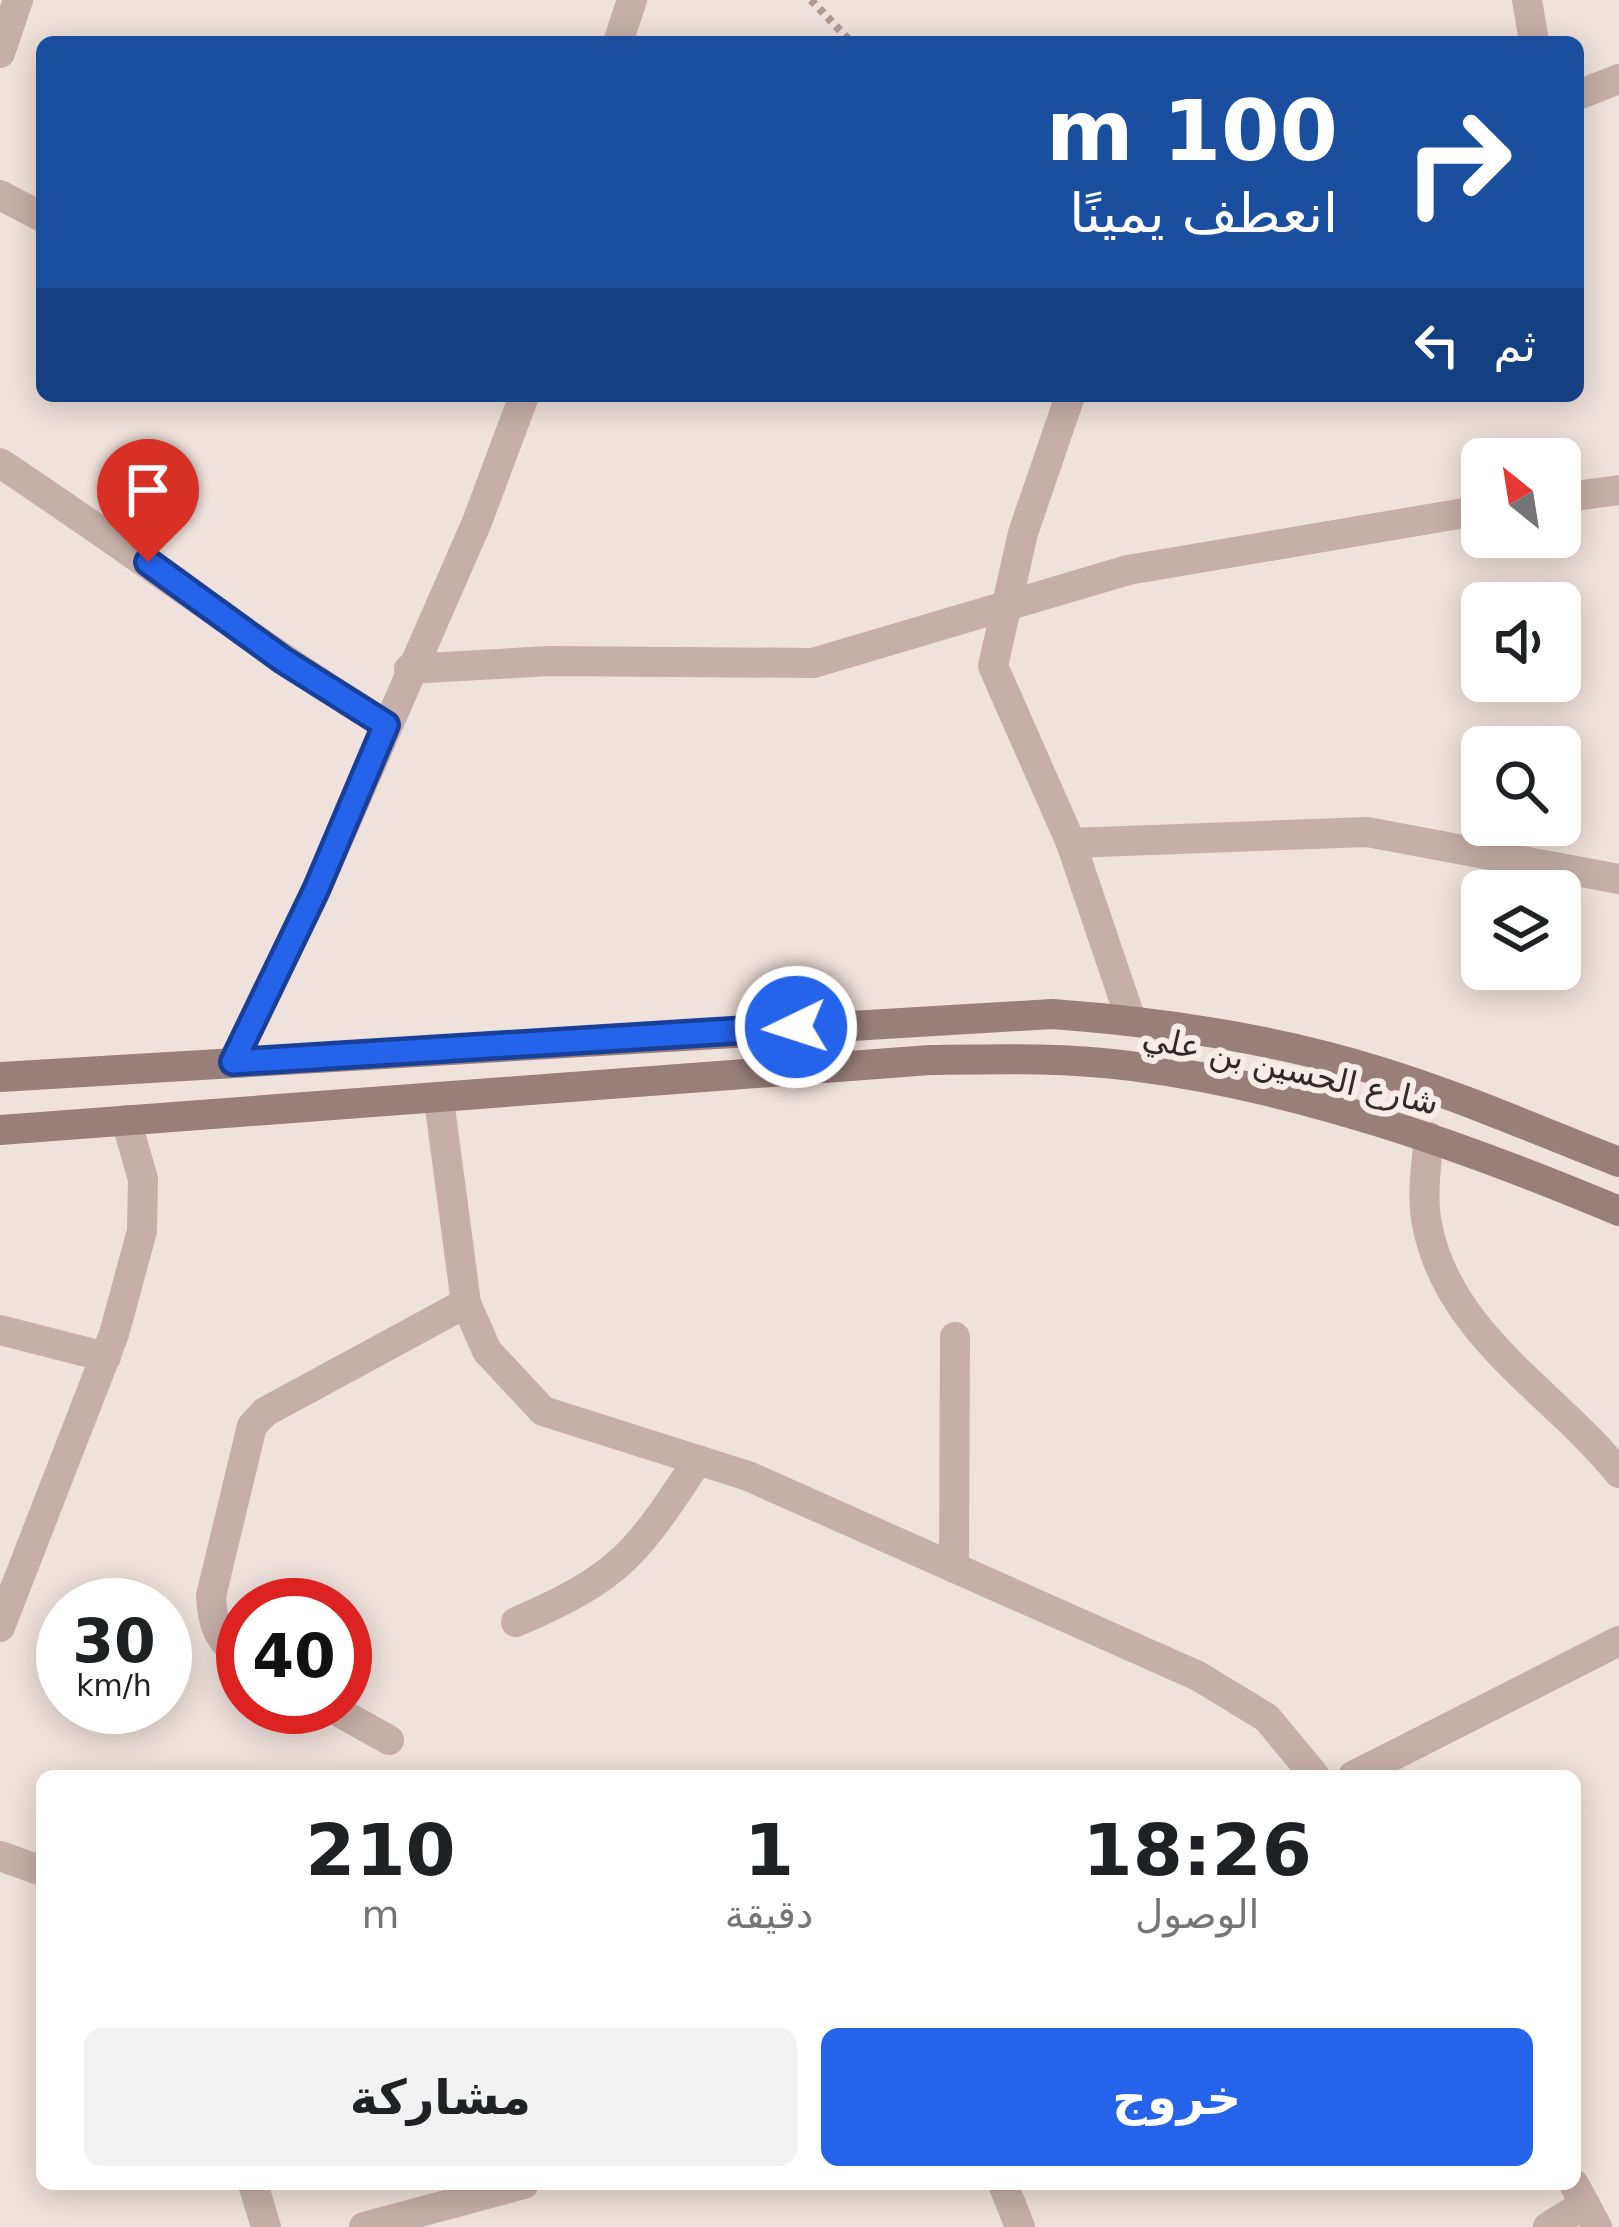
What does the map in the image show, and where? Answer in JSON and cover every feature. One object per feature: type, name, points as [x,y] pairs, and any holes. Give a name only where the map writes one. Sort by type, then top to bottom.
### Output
[{"type":"street","points":[[0,53],[18,0]]},
{"type":"street","points":[[621,36],[632,0]]},
{"type":"street","points":[[1527,0],[1533,36]]},
{"type":"street","points":[[1584,92],[1619,79]]},
{"type":"street","points":[[0,195],[36,214]]},
{"type":"street","points":[[233,1062],[316,890],[477,522],[522,402]]},
{"type":"street","points":[[1068,402],[1023,533],[993,666],[1071,843],[1131,1020]]},
{"type":"street","points":[[0,463],[283,660],[386,725]]},
{"type":"street","points":[[1581,495],[1619,490]]},
{"type":"street","points":[[409,669],[550,661],[813,663],[1128,570],[1461,513]]},
{"type":"street","points":[[1071,843],[1367,832],[1619,879]]},
{"type":"street","name":"شارع الحسين بن علي","points":[[0,1077],[976,1015],[1131,1020],[1256,1041],[1374,1070],[1619,1162]]},
{"type":"street","name":"شارع الحسين بن علي","points":[[0,1130],[930,1060],[1033,1058],[1204,1078],[1429,1137],[1619,1211]]},
{"type":"street","points":[[439,1100],[466,1303],[487,1352],[543,1411],[748,1476],[1198,1676],[1268,1718],[1310,1770]]},
{"type":"street","points":[[0,1627],[106,1357],[142,1231],[143,1179],[126,1120]]},
{"type":"street","points":[[1429,1137],[1427,1228],[1442,1273],[1501,1354],[1619,1473]]},
{"type":"street","points":[[216,1628],[211,1596],[252,1426],[284,1400],[466,1303]]},
{"type":"street","points":[[0,1330],[106,1357]]},
{"type":"street","points":[[954,1568],[955,1337]]},
{"type":"street","points":[[516,1622],[606,1579],[636,1550],[698,1460]]},
{"type":"street","points":[[1365,1770],[1619,1641]]},
{"type":"street","points":[[372,1730],[389,1740]]},
{"type":"street","points":[[0,1856],[36,1869]]},
{"type":"street","points":[[255,2190],[266,2227]]},
{"type":"street","points":[[364,2227],[502,2190]]},
{"type":"street","points":[[1005,2190],[1020,2227]]},
{"type":"street","points":[[1548,2227],[1585,2205]]},
{"type":"path","points":[[811,0],[845,36]]},
{"type":"route","points":[[148,562],[283,660],[386,725],[316,890],[233,1062],[796,1027]]}]
